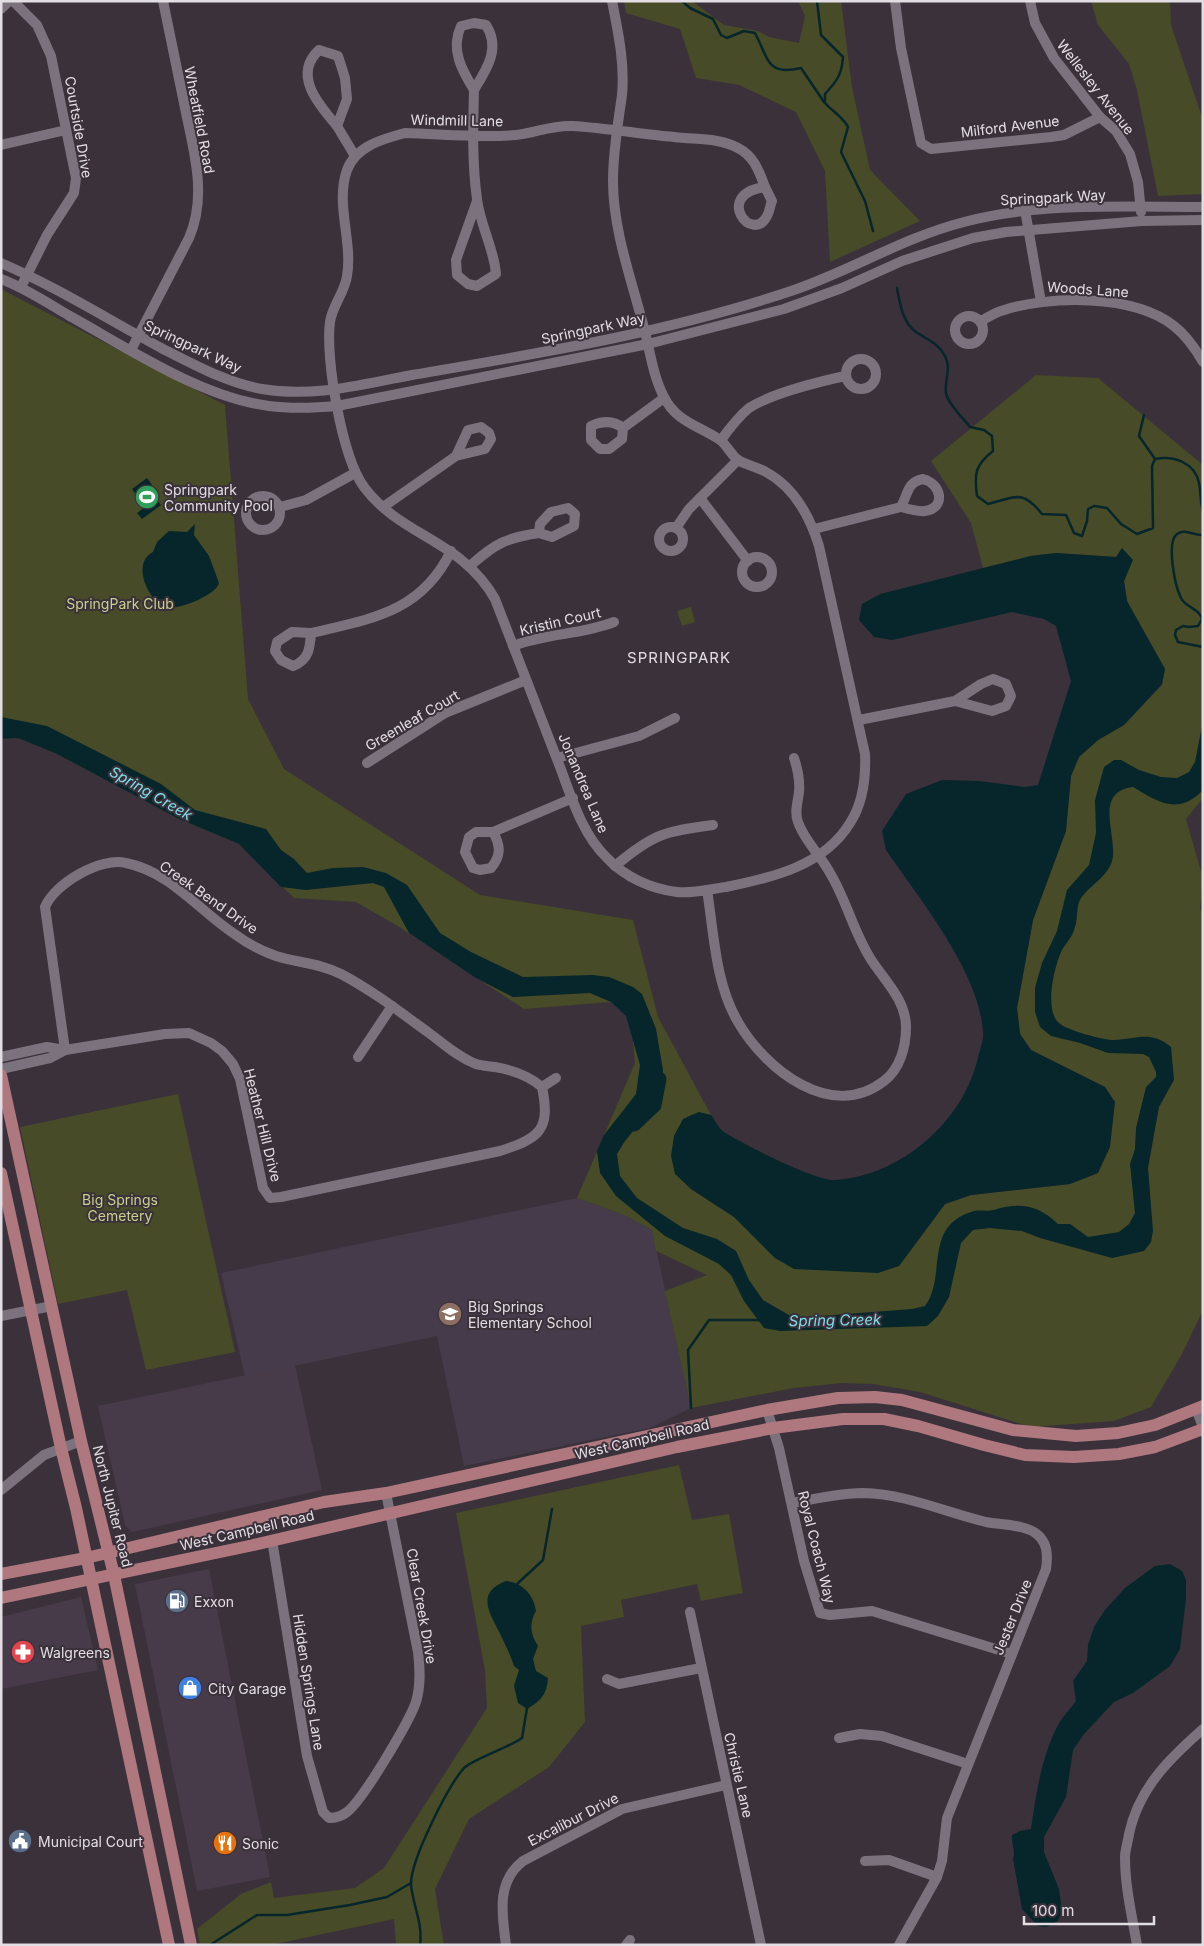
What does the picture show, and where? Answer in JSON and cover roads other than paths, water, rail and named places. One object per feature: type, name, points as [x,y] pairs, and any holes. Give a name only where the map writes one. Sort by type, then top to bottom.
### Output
[{"type":"main road","name":"North Jupiter Road","points":[[1,1075],[81,1441],[114,1575],[191,1945]]},
{"type":"main road","points":[[1,1173],[169,1945]]},
{"type":"main road","name":"West Campbell Road","points":[[1,1574],[109,1553],[324,1502],[386,1493],[767,1410],[838,1398],[875,1397],[925,1406],[1012,1430],[1076,1436],[1118,1432],[1155,1425],[1199,1407]]},
{"type":"main road","name":"West Campbell Road","points":[[1,1598],[272,1540],[721,1437],[773,1428],[843,1419],[884,1419],[918,1426],[1025,1455],[1074,1457],[1119,1454],[1155,1447],[1203,1428]]},
{"type":"main road","points":[[1118,1432],[1119,1454]]},
{"type":"main road","points":[[510,1467],[514,1483]]},
{"type":"main road","points":[[145,1832],[166,1828]]},
{"type":"street","points":[[1,9],[11,1]]},
{"type":"street","name":"Courtside Drive","points":[[11,1],[37,25],[43,36],[58,81],[76,186],[21,287]]},
{"type":"street","name":"Wheatfield Road","points":[[131,350],[189,238],[196,220],[198,206],[197,167],[163,1]]},
{"type":"street","name":"Jonandrea Lane","points":[[337,406],[346,451],[355,473],[364,488],[383,507],[451,551],[470,566],[481,576],[495,598],[573,798],[592,840],[615,866],[633,878],[661,889],[691,892],[707,890],[778,875],[808,862],[850,825],[861,799],[866,769],[859,720],[814,529],[796,498],[782,483],[767,472],[738,460],[721,440],[690,425],[664,398],[648,344],[619,230],[613,184],[615,131],[622,94],[622,58],[612,1]]},
{"type":"street","name":"Milford Avenue","points":[[895,1],[901,48],[921,143],[931,149],[1051,138],[1064,135],[1100,117]]},
{"type":"street","name":"Wellesley Avenue","points":[[1030,1],[1035,23],[1054,58],[1100,117],[1116,131],[1130,154],[1136,169],[1142,220]]},
{"type":"street","points":[[474,90],[457,59],[456,37],[461,26],[474,23],[486,25],[491,33],[494,50],[486,70],[474,90],[472,135],[477,201],[489,239],[496,274],[477,286],[468,284],[457,275],[456,260],[477,201]]},
{"type":"street","points":[[337,126],[347,99],[342,65],[338,56],[319,50],[310,58],[307,68],[308,81],[318,103],[337,126],[355,156],[347,170],[344,187],[347,277],[330,320],[329,342],[337,406]]},
{"type":"street","name":"Windmill Lane","points":[[355,156],[368,146],[405,133],[517,135],[553,126],[572,126],[721,141],[739,148],[748,155],[756,165],[765,187]]},
{"type":"street","points":[[1,145],[66,130]]},
{"type":"street","name":"Springpark Way","points":[[1,263],[28,274],[186,360],[242,384],[291,392],[335,390],[508,360],[645,331],[750,304],[796,290],[961,222],[1025,210],[1203,207]]},
{"type":"street","name":"Woods Lane","points":[[1025,210],[1041,302],[1102,301],[1132,305],[1174,326],[1190,340],[1203,362]]},
{"type":"street","name":"Springpark Way","points":[[1,279],[21,287],[131,350],[188,379],[244,401],[291,408],[337,406],[648,344],[784,309],[842,288],[936,249],[973,238],[1027,230],[1142,220],[1203,220]]},
{"type":"street","points":[[981,321],[1000,311],[1041,302]]},
{"type":"street","points":[[721,440],[734,422],[760,402],[813,384],[845,376]]},
{"type":"street","points":[[623,428],[664,398]]},
{"type":"street","points":[[383,507],[456,456]]},
{"type":"street","points":[[676,528],[689,509],[738,460]]},
{"type":"street","points":[[280,507],[306,500],[355,473]]},
{"type":"street","points":[[700,498],[748,561]]},
{"type":"street","points":[[814,529],[901,507]]},
{"type":"street","points":[[470,566],[504,540],[540,533]]},
{"type":"street","points":[[311,633],[390,612],[423,589],[442,567],[451,551]]},
{"type":"street","name":"Kristin Court","points":[[513,646],[537,638],[593,630],[614,622]]},
{"type":"street","name":"Greenleaf Court","points":[[367,763],[445,713],[526,680]]},
{"type":"street","points":[[859,720],[955,700],[981,684],[993,680],[1006,684],[1011,696],[1006,706],[992,711],[955,700]]},
{"type":"street","points":[[557,758],[639,736],[675,718]]},
{"type":"street","points":[[707,890],[725,994],[737,1022],[751,1041],[785,1075],[806,1087],[834,1096],[847,1096],[866,1092],[888,1078],[897,1066],[905,1046],[906,1017],[898,998],[859,940],[838,890],[819,854],[797,820],[799,776],[794,758]]},
{"type":"street","points":[[493,832],[573,798]]},
{"type":"street","points":[[615,866],[647,841],[663,833],[713,825]]},
{"type":"street","name":"Creek Bend Drive","points":[[65,1050],[45,907],[55,891],[91,867],[115,861],[136,866],[166,881],[236,936],[258,948],[278,956],[317,964],[339,973],[376,993],[456,1053],[478,1065],[529,1076],[542,1087]]},
{"type":"street","points":[[358,1057],[392,1006]]},
{"type":"street","name":"Heather Hill Drive","points":[[1,1069],[50,1058],[65,1050],[183,1033],[189,1033],[211,1042],[233,1064],[240,1079],[263,1188],[270,1198],[500,1151],[529,1142],[538,1132],[546,1118],[542,1087]]},
{"type":"street","name":"Heather Hill Drive","points":[[1,1057],[47,1046],[65,1050]]},
{"type":"street","points":[[542,1087],[556,1078]]},
{"type":"street","points":[[1,1316],[52,1306]]},
{"type":"street","points":[[1199,1407],[1203,1428]]},
{"type":"street","name":"Royal Coach Way","points":[[767,1410],[792,1503],[804,1561],[820,1613],[830,1615],[872,1611],[1012,1654]]},
{"type":"street","points":[[1,1490],[44,1455],[81,1441]]},
{"type":"street","name":"Clear Creek Drive","points":[[336,1818],[348,1812],[370,1782],[411,1714],[419,1689],[420,1670],[418,1652],[386,1493]]},
{"type":"street","name":"Jester Drive","points":[[792,1503],[848,1494],[900,1496],[986,1522],[1022,1527],[1034,1532],[1043,1540],[1047,1550],[1046,1569],[968,1764],[945,1827],[942,1861],[937,1877],[899,1945]]},
{"type":"street","name":"Hidden Springs Lane","points":[[272,1540],[307,1756],[323,1812],[329,1818],[336,1818]]},
{"type":"street","name":"Christie Lane","points":[[690,1612],[761,1945]]},
{"type":"street","points":[[607,1679],[619,1684],[701,1668]]},
{"type":"street","points":[[1137,1945],[1126,1885],[1125,1854],[1131,1826],[1141,1798],[1157,1773],[1203,1729]]},
{"type":"street","points":[[839,1738],[860,1734],[882,1736],[968,1764]]},
{"type":"street","name":"Excalibur Drive","points":[[506,1945],[502,1894],[506,1882],[516,1866],[622,1809],[726,1785]]},
{"type":"street","points":[[865,1861],[889,1860],[937,1877]]},
{"type":"water","name":"Springpark Community Pool","points":[[147,478],[152,485],[149,488],[161,505],[142,519],[137,513],[145,507],[132,489]]},
{"type":"water","points":[[195,524],[194,535],[209,556],[219,583],[218,586],[207,595],[186,605],[177,607],[164,606],[152,597],[144,581],[143,564],[153,552],[157,542],[169,531],[187,532]]},
{"type":"water","points":[[1122,548],[1133,560],[1124,581],[1127,601],[1165,669],[1162,684],[1124,725],[1098,740],[1079,757],[1071,776],[1066,831],[1033,920],[1017,1008],[1020,1034],[1031,1050],[1105,1087],[1115,1102],[1110,1147],[1098,1173],[1070,1184],[971,1195],[945,1204],[899,1266],[878,1273],[794,1269],[775,1258],[734,1217],[691,1189],[675,1174],[671,1156],[674,1136],[683,1119],[699,1112],[711,1115],[722,1131],[733,1138],[812,1175],[835,1180],[860,1176],[883,1168],[906,1156],[926,1141],[944,1123],[959,1103],[971,1080],[983,1035],[979,1009],[960,961],[931,913],[886,850],[882,831],[906,794],[942,780],[979,781],[1025,787],[1038,785],[1071,681],[1056,626],[1044,619],[1012,612],[892,640],[874,637],[859,620],[862,604],[880,594],[1031,556],[1056,553],[1116,557]]},
{"type":"water","points":[[1,717],[47,726],[161,784],[195,810],[266,829],[281,850],[294,859],[307,873],[333,868],[363,867],[386,873],[407,885],[440,933],[471,952],[523,977],[593,975],[609,977],[633,987],[642,994],[656,1029],[663,1070],[659,1092],[644,1118],[617,1154],[620,1176],[637,1198],[683,1228],[717,1239],[736,1251],[749,1280],[763,1300],[794,1318],[912,1309],[925,1306],[935,1281],[941,1241],[947,1229],[956,1219],[974,1211],[991,1211],[1012,1206],[1028,1207],[1036,1209],[1058,1224],[1070,1224],[1088,1237],[1119,1232],[1129,1224],[1135,1213],[1130,1164],[1135,1149],[1136,1128],[1146,1087],[1156,1077],[1156,1072],[1149,1057],[1143,1054],[1108,1053],[1080,1043],[1051,1036],[1040,1027],[1035,1012],[1035,988],[1042,963],[1057,931],[1067,890],[1089,865],[1096,833],[1095,800],[1104,767],[1114,760],[1121,760],[1139,770],[1161,777],[1177,778],[1189,772],[1195,762],[1203,721],[1203,790],[1194,798],[1185,803],[1168,804],[1133,787],[1121,790],[1114,796],[1110,804],[1113,846],[1111,863],[1105,874],[1079,901],[1076,924],[1059,957],[1052,988],[1051,999],[1054,1017],[1059,1023],[1069,1029],[1108,1040],[1150,1037],[1164,1042],[1171,1047],[1174,1080],[1159,1107],[1148,1168],[1153,1231],[1151,1242],[1144,1251],[1112,1258],[1040,1238],[1022,1231],[990,1228],[973,1230],[961,1243],[949,1297],[938,1316],[927,1326],[780,1331],[764,1328],[744,1301],[731,1275],[719,1264],[665,1236],[616,1196],[600,1173],[597,1151],[604,1135],[636,1094],[640,1065],[626,1016],[611,1002],[590,993],[513,997],[476,978],[409,933],[384,887],[373,883],[306,890],[281,887],[239,844],[177,818],[57,754],[18,738],[1,739]]},
{"type":"water","points":[[1170,1564],[1182,1571],[1186,1580],[1186,1599],[1180,1649],[1170,1666],[1133,1693],[1114,1702],[1084,1734],[1073,1750],[1066,1797],[1044,1837],[1044,1852],[1059,1889],[1062,1911],[1058,1921],[1046,1927],[1038,1926],[1022,1909],[1013,1859],[1012,1835],[1031,1829],[1038,1788],[1048,1748],[1059,1723],[1076,1701],[1073,1681],[1087,1661],[1088,1645],[1094,1627],[1105,1610],[1125,1588],[1155,1566]]},
{"type":"water","points":[[506,1581],[522,1587],[533,1600],[536,1611],[531,1628],[538,1646],[533,1659],[536,1671],[548,1678],[542,1696],[527,1709],[518,1703],[514,1686],[519,1670],[514,1666],[488,1607],[487,1599],[490,1592],[496,1586]]},
{"type":"waterway","points":[[682,1],[690,8],[713,19],[721,35],[727,38],[744,31],[755,33],[771,64],[781,70],[801,68],[824,102]]},
{"type":"waterway","points":[[817,1],[821,35],[843,57],[838,77],[825,94],[825,103],[841,117],[848,127],[841,152],[865,201],[873,231]]},
{"type":"waterway","points":[[897,288],[902,312],[911,328],[936,345],[945,356],[948,365],[946,393],[950,402],[970,427],[984,430],[992,436],[993,451],[982,461],[977,470],[977,496],[988,504],[1012,497],[1024,498],[1042,514],[1066,515],[1074,533],[1082,536],[1087,521],[1088,509],[1094,506],[1107,508],[1121,524],[1137,534],[1153,528],[1152,466],[1155,459],[1169,458],[1183,462],[1197,476],[1203,511]]},
{"type":"waterway","points":[[1144,415],[1139,436],[1155,459]]},
{"type":"waterway","points":[[1203,535],[1180,532],[1174,539],[1172,546],[1174,575],[1181,598],[1198,612],[1202,619],[1198,626],[1183,626],[1176,630],[1175,635],[1178,642],[1203,647]]},
{"type":"waterway","name":"Spring Creek","points":[[634,1124],[654,1105],[659,1079]]},
{"type":"waterway","points":[[691,1408],[688,1350],[709,1320],[760,1320]]},
{"type":"waterway","points":[[517,1584],[543,1560],[552,1509]]},
{"type":"waterway","points":[[420,1945],[419,1922],[411,1885],[412,1874],[431,1824],[449,1790],[464,1768],[522,1738],[527,1708]]},
{"type":"waterway","points":[[210,1945],[257,1915],[287,1915],[350,1905],[387,1897],[411,1883]]},
{"type":"place","name":"Springpark Community Pool","points":[[147,497]]},
{"type":"place","name":"Big Springs Elementary School","points":[[450,1314]]},
{"type":"place","name":"Exxon","points":[[177,1601]]},
{"type":"place","name":"Walgreens","points":[[23,1652]]},
{"type":"place","name":"City Garage","points":[[190,1688]]},
{"type":"place","name":"Municipal Court","points":[[20,1841]]},
{"type":"place","name":"Sonic","points":[[225,1843]]},
{"type":"district","name":"SPRINGPARK","points":[[679,657]]},
{"type":"park label","name":"SpringPark Club","points":[[120,603]]},
{"type":"park label","name":"Big Springs Cemetery","points":[[120,1208]]}]
